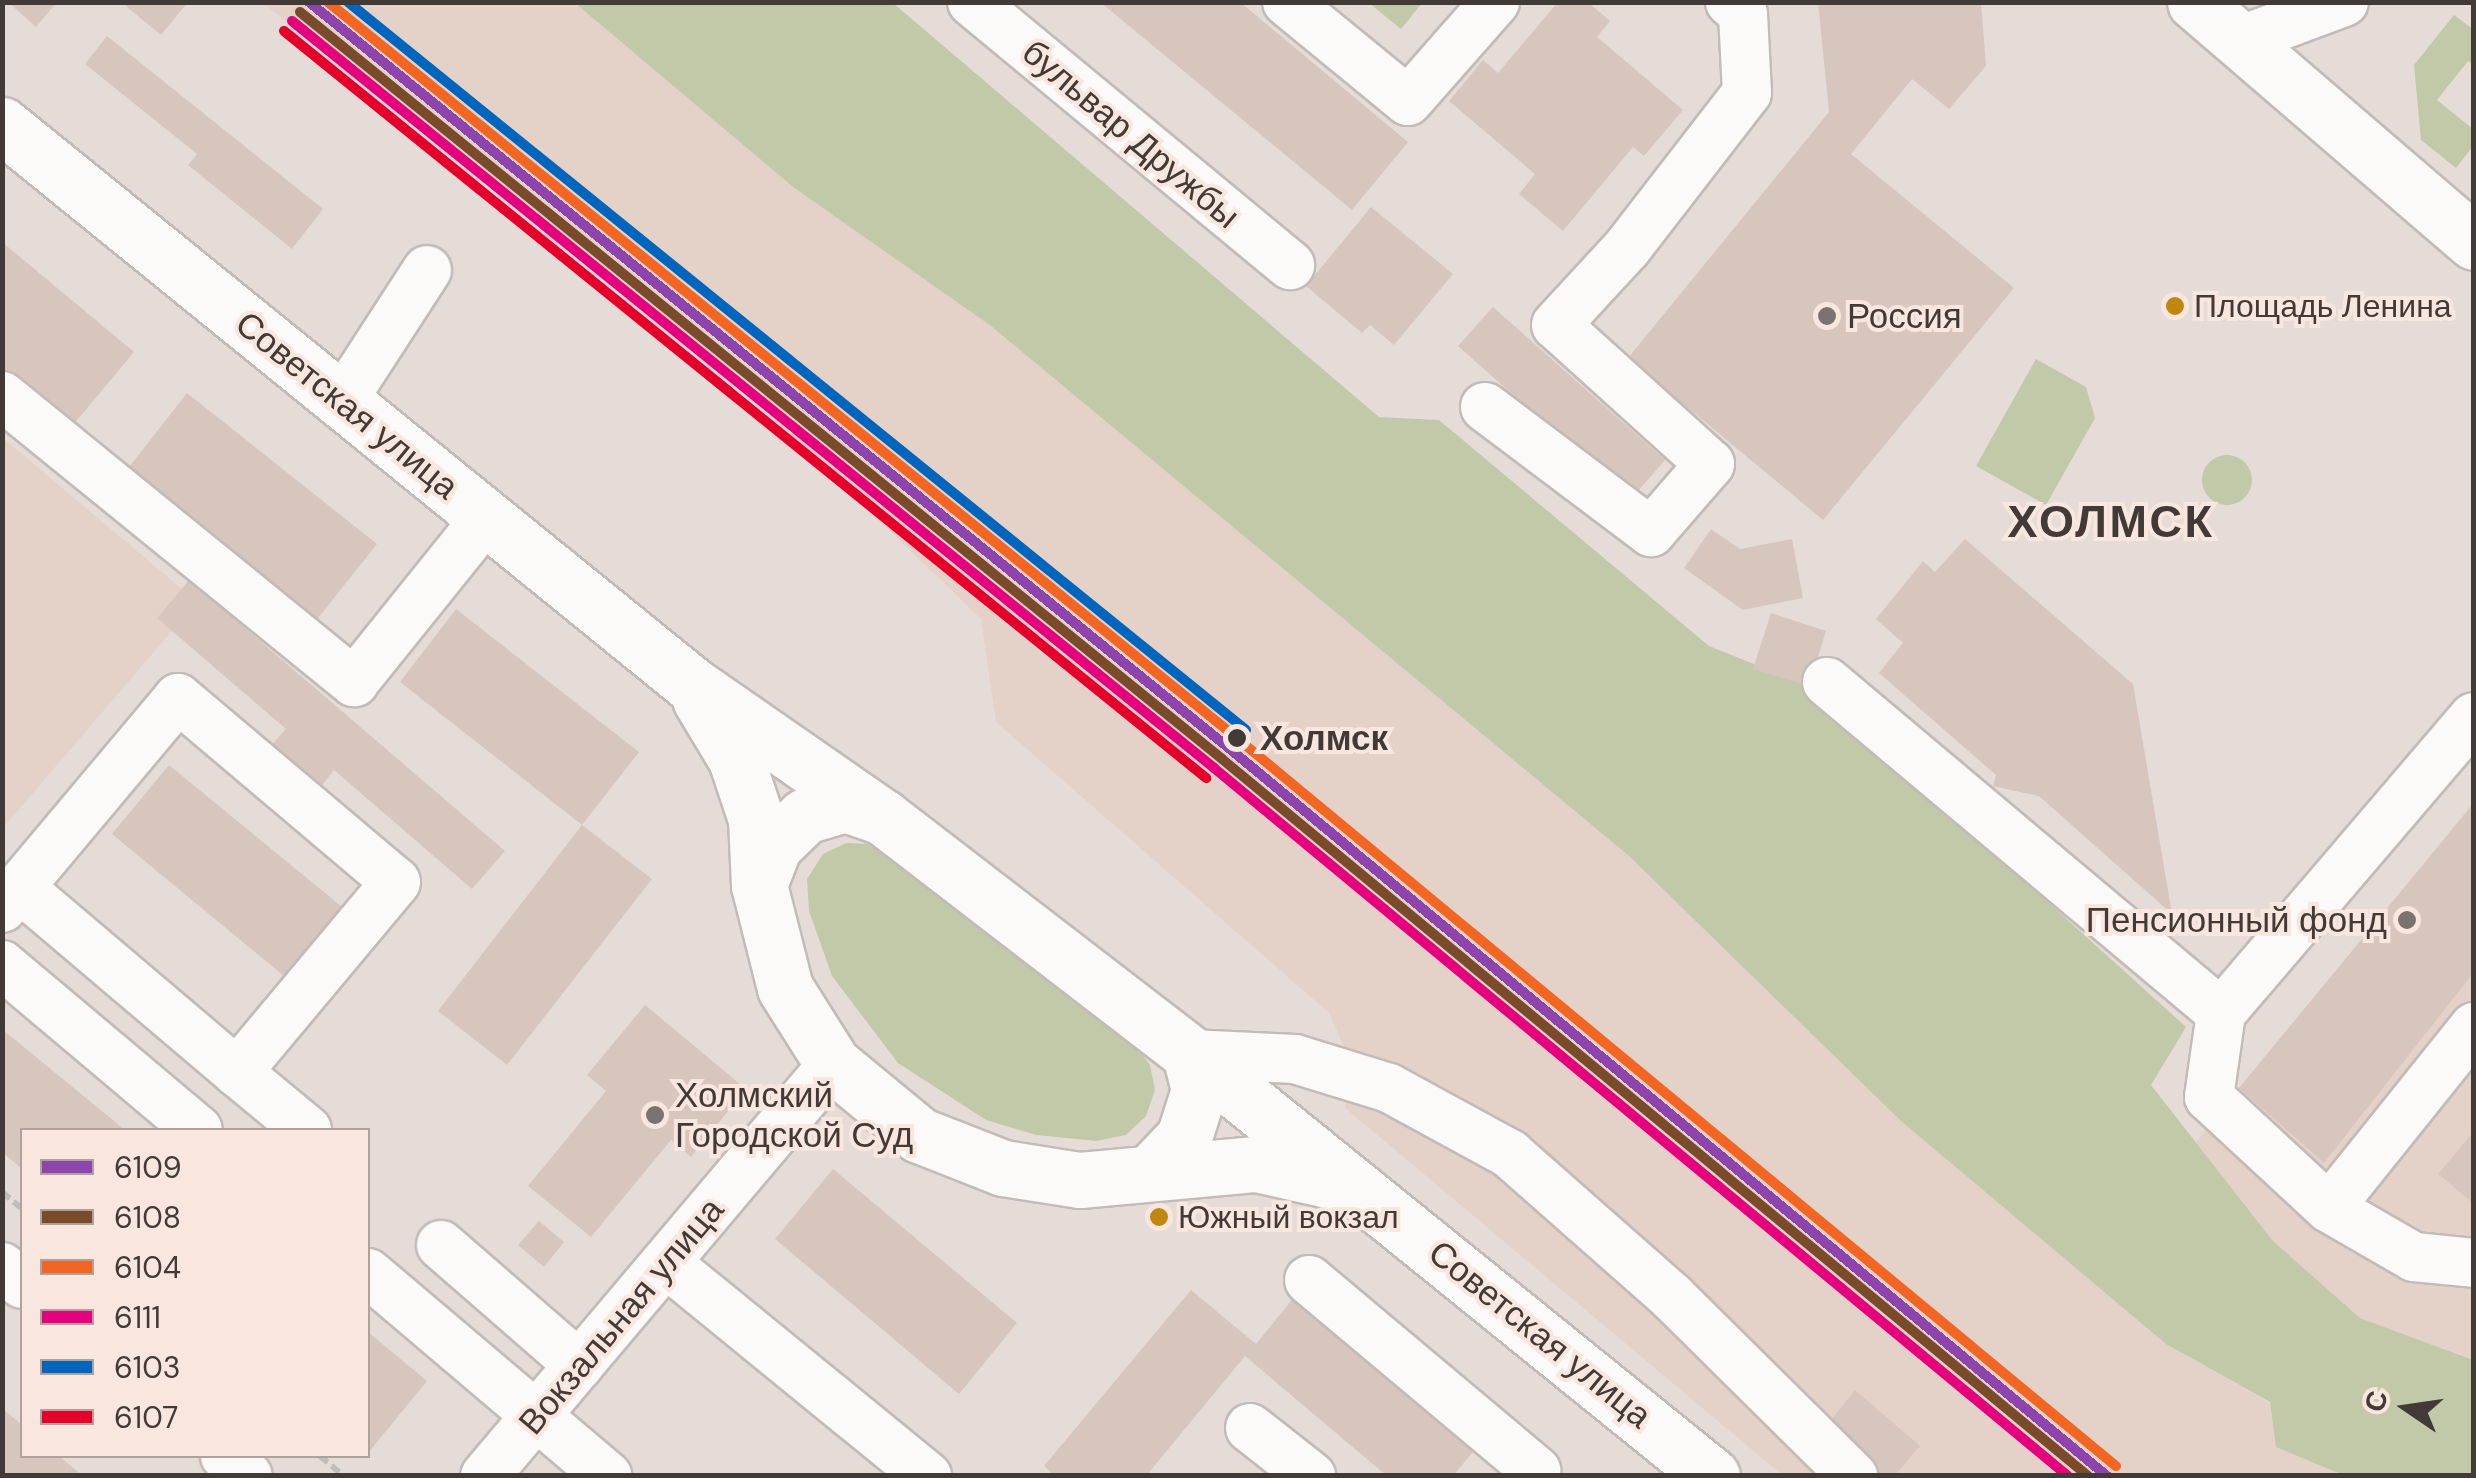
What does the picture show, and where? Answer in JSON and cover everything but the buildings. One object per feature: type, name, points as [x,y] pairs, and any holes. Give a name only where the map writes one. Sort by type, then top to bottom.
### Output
[{"type":"main road","points":[[2195,2],[2474,242]]},
{"type":"main road","name":"Советская улица","points":[[2,126],[691,684],[884,818],[1368,1192],[1712,1476]]},
{"type":"main road","name":"Советская улица","points":[[691,684],[746,789],[756,819],[760,886],[786,988],[833,1064],[919,1136],[1003,1168],[1080,1180],[1256,1164],[1298,1169],[1368,1192]]},
{"type":"main road","name":"Советская улица","points":[[760,886],[774,846],[804,816],[845,804],[884,818]]},
{"type":"main road","points":[[1150,1173],[1184,1137],[1199,1090],[1190,1054]]},
{"type":"street","name":"бульвар Дружбы","points":[[972,2],[1290,265]]},
{"type":"street","points":[[1287,2],[1408,101],[1494,2]]},
{"type":"street","points":[[1485,407],[1650,532],[1710,464],[1556,325],[1627,248],[1747,93],[1742,14],[1730,2]]},
{"type":"street","points":[[2239,41],[2344,2]]},
{"type":"street","points":[[342,402],[428,270]]},
{"type":"street","points":[[2,396],[354,682],[486,518]]},
{"type":"street","points":[[1827,682],[2221,1014]]},
{"type":"street","points":[[237,1072],[396,882],[178,698],[11,898],[305,1128]]},
{"type":"street","points":[[2474,717],[2221,1014],[2209,1097],[2329,1208],[2414,1256],[2474,1263]]},
{"type":"street","points":[[2,966],[196,1128]]},
{"type":"street","points":[[2329,1208],[2474,1027]]},
{"type":"street","points":[[1190,1054],[1295,1058],[1389,1088],[1510,1154],[1672,1297],[1853,1476]]},
{"type":"street","name":"Вокзальная улица","points":[[486,1476],[833,1064]]},
{"type":"street","points":[[441,1245],[579,1365]]},
{"type":"street","points":[[666,1263],[923,1475]]},
{"type":"street","points":[[370,1275],[607,1476]]},
{"type":"street","points":[[1309,1280],[1537,1474]]},
{"type":"street","points":[[1250,1428],[1311,1476]]},
{"type":"street","points":[[227,1458],[248,1476]]},
{"type":"path","points":[[322,1458],[344,1476]]},
{"type":"shaded area","points":[[263,3],[575,3],[793,187],[991,326],[1629,856],[1902,1122],[2166,1344],[2270,1403],[2277,1447],[2343,1475],[1782,1475],[1345,1108],[1348,1055],[1329,1013],[996,722],[981,619],[724,371]]},
{"type":"shaded area","points":[[3,438],[182,589],[157,618],[172,631],[3,828]]},
{"type":"shaded area","points":[[2473,803],[2473,1360],[2360,1318],[2273,1241],[2196,1142]]},
{"type":"green space","points":[[575,3],[893,3],[1379,417],[1439,420],[1709,646],[1809,686],[2186,1027],[2151,1085],[2273,1241],[2360,1318],[2473,1360],[2473,1475],[2343,1475],[2276,1447],[2270,1402],[2166,1344],[1902,1122],[1629,856],[991,326],[793,187]]},
{"type":"green space","points":[[1369,3],[1422,3],[1401,29]]},
{"type":"green space","points":[[2454,15],[2474,30],[2473,65],[2468,61],[2437,100],[2473,129],[2473,146],[2456,168],[2421,140],[2414,65]]},
{"type":"green space","points":[[2036,359],[2086,387],[2095,418],[2046,505],[1976,466]]},
{"type":"green space","points":[[2227,455],[2245,462],[2252,480],[2245,498],[2227,505],[2209,498],[2202,480],[2209,462]]},
{"type":"green space","points":[[846,843],[867,844],[889,857],[1133,1043],[1150,1065],[1155,1090],[1146,1116],[1126,1135],[1096,1141],[1036,1135],[986,1120],[898,1063],[832,976],[809,911],[807,879],[823,854]]},
{"type":"transit line","name":"6109","points":[[309,2],[1230,749],[2107,1476]]},
{"type":"transit line","name":"6104","points":[[328,2],[1238,739],[2116,1466]]},
{"type":"transit line","name":"6103","points":[[348,2],[1246,730]]},
{"type":"transit line","name":"6108","points":[[300,12],[1222,759],[2088,1476]]},
{"type":"transit line","name":"6111","points":[[292,21],[1214,768],[2068,1476]]},
{"type":"transit line","name":"6107","points":[[284,31],[1206,778]]},
{"type":"place","name":"Площадь Ленина","points":[[2175,306]]},
{"type":"place","name":"Россия","points":[[1827,316]]},
{"type":"place","name":"Холмск","points":[[1237,738]]},
{"type":"place","name":"Пенсионный фонд","points":[[2407,920]]},
{"type":"place","name":"Холмский Городской Суд","points":[[655,1115]]},
{"type":"place","name":"Южный вокзал","points":[[1159,1217]]},
{"type":"district","name":"ХОЛМСК","points":[[2111,522]]}]
